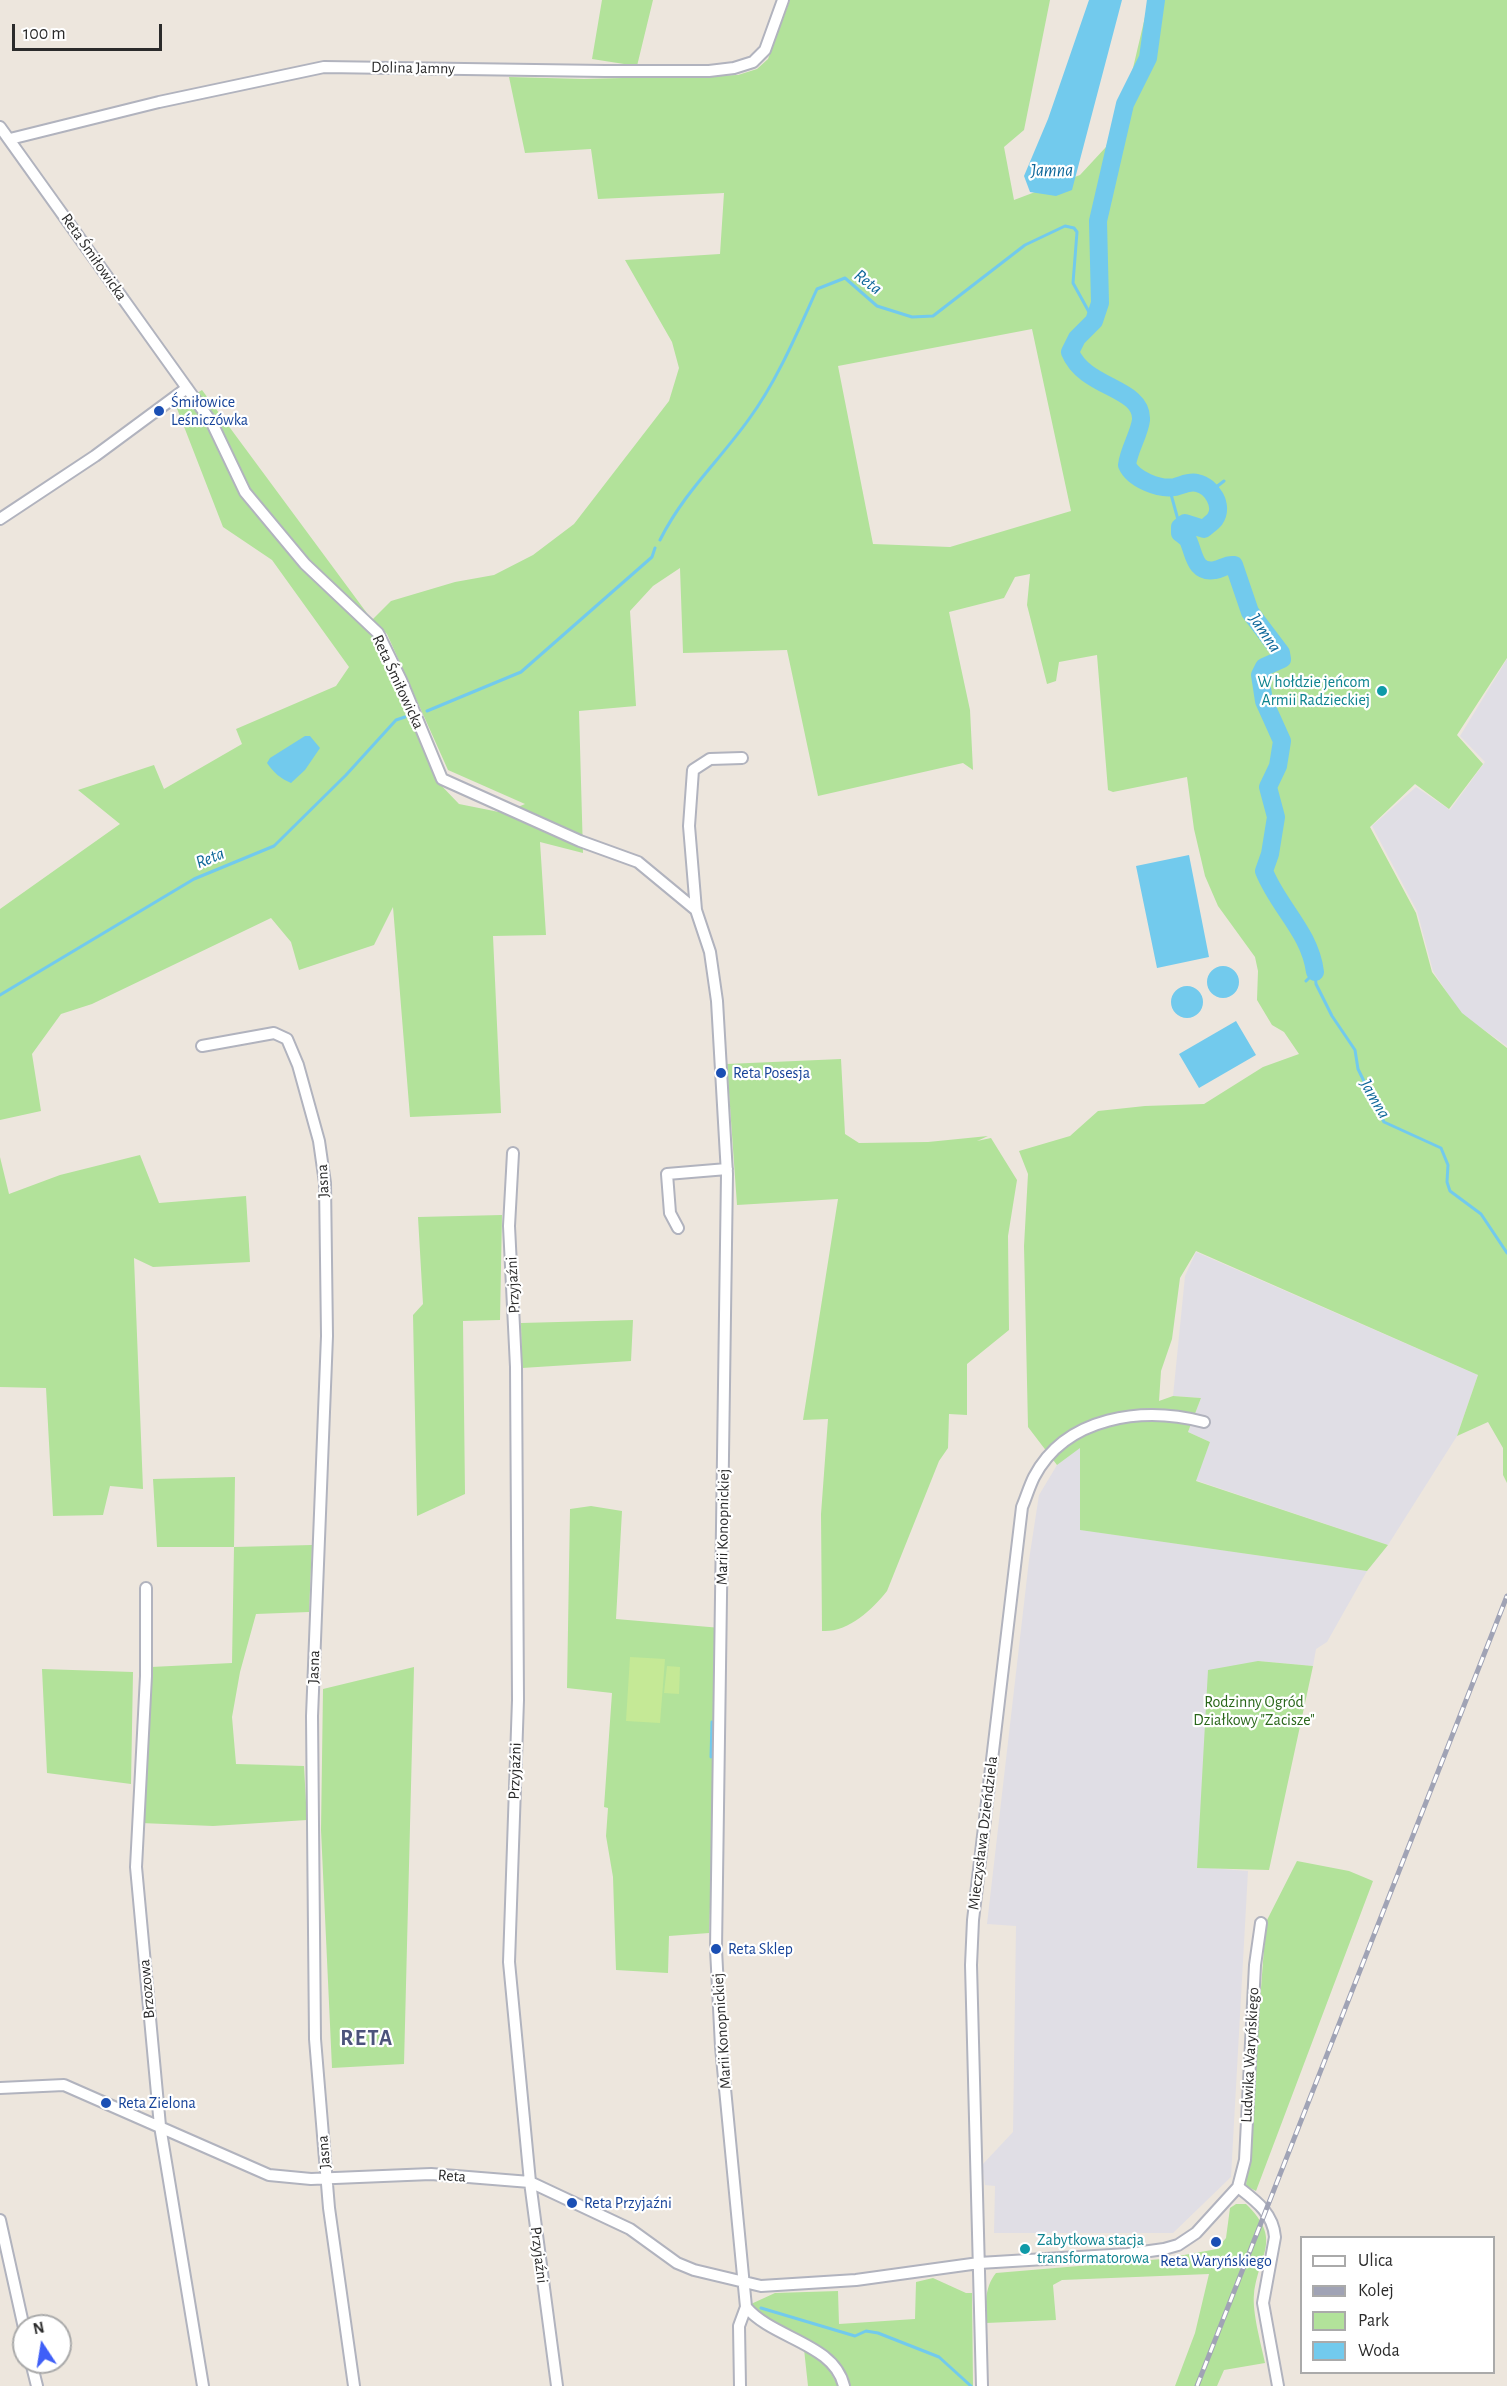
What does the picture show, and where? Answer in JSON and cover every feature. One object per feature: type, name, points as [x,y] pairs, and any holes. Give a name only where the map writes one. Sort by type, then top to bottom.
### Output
[{"type":"street","name":"Dolina Jamny","points":[[10,139],[159,102],[324,67],[710,71],[746,66],[760,57],[765,50],[783,0]]},
{"type":"street","name":"Reta Śmiłowicka","points":[[0,127],[212,423],[245,492],[305,564],[378,633],[401,680],[442,779],[580,840],[638,862],[696,910]]},
{"type":"street","points":[[0,519],[104,450],[187,388]]},
{"type":"street","name":"Marii Konopnickiej","points":[[742,758],[710,759],[693,770],[689,826],[696,910],[710,952],[717,1001],[727,1169],[716,1949],[722,2047],[745,2283]]},
{"type":"street","name":"Jasna","points":[[202,1046],[274,1033],[287,1039],[298,1065],[324,1165],[327,1336],[312,1716],[315,2039],[326,2179],[354,2386]]},
{"type":"street","name":"Przyjaźni","points":[[513,1153],[510,1226],[516,1366],[518,1700],[509,1962],[530,2182],[557,2386]]},
{"type":"street","points":[[678,1228],[670,1214],[667,1174],[727,1169]]},
{"type":"street","name":"Mieczysława Dzieńdziela","points":[[982,2386],[971,1965],[973,1920],[1022,1507],[1034,1478],[1048,1457],[1070,1437],[1096,1424],[1120,1417],[1146,1415],[1186,1417],[1204,1422]]},
{"type":"street","name":"Brzozowa","points":[[146,1588],[146,1676],[136,1867],[160,2126],[203,2386]]},
{"type":"street","name":"Ludwika Waryńskiego","points":[[745,2283],[761,2286],[856,2280],[978,2263],[1128,2254],[1178,2245],[1196,2233],[1238,2187],[1245,2160],[1255,1965],[1261,1923]]},
{"type":"street","name":"Reta","points":[[0,2088],[64,2085],[269,2175],[299,2179],[326,2179],[431,2174],[530,2182],[630,2229],[677,2263],[694,2270],[745,2283]]},
{"type":"street","points":[[1238,2187],[1267,2212],[1274,2227],[1275,2237],[1263,2303],[1278,2386]]},
{"type":"street","points":[[0,2220],[21,2314]]},
{"type":"street","points":[[740,2386],[739,2326],[746,2307],[745,2283]]},
{"type":"street","points":[[746,2307],[755,2317],[776,2331],[833,2362],[844,2386]]},
{"type":"shaded area","points":[[1507,659],[1507,1046],[1461,1014],[1433,971],[1417,911],[1372,826],[1416,787],[1450,810],[1485,762],[1460,736]]},
{"type":"shaded area","points":[[1196,1252],[1478,1375],[1457,1436],[1388,1545],[1195,1480],[1210,1442],[1188,1432],[1201,1398],[1173,1396],[1185,1276]]},
{"type":"shaded area","points":[[1080,1447],[1081,1530],[1367,1571],[1327,1642],[1316,1649],[1313,1666],[1258,1661],[1197,1867],[1248,1871],[1231,2177],[1173,2233],[994,2233],[995,2186],[985,2185],[982,2165],[1013,2132],[1016,1926],[987,1924],[1029,1560],[1039,1495],[1057,1465]]},
{"type":"green space","points":[[602,0],[653,0],[637,66],[592,59]]},
{"type":"green space","points":[[790,0],[1050,0],[1024,130],[1004,147],[1014,200],[1080,175],[1106,147],[1133,68],[1149,0],[1507,0],[1507,658],[1457,735],[1483,764],[1449,809],[1415,784],[1370,827],[1416,913],[1432,972],[1462,1013],[1507,1048],[1507,1483],[1503,1475],[1503,1448],[1488,1422],[1457,1436],[1478,1375],[1196,1251],[1180,1278],[1172,1339],[1161,1371],[1159,1401],[1173,1396],[1201,1398],[1188,1432],[1210,1442],[1196,1481],[1388,1545],[1367,1571],[1080,1530],[1080,1448],[1057,1465],[1028,1427],[1024,1246],[1028,1174],[1019,1151],[1070,1136],[1098,1111],[1145,1106],[1204,1104],[1263,1067],[1299,1054],[1284,1032],[1272,1025],[1257,1000],[1258,971],[1255,957],[1218,906],[1205,876],[1194,829],[1187,777],[1113,792],[1108,790],[1097,655],[1059,662],[1056,681],[1047,684],[1027,605],[1030,574],[1015,577],[1004,598],[949,612],[970,710],[973,770],[963,763],[818,796],[787,650],[683,653],[680,568],[653,586],[630,611],[636,706],[579,711],[583,853],[540,842],[546,935],[493,936],[501,1113],[410,1117],[393,907],[374,945],[299,970],[291,942],[271,918],[92,1004],[61,1014],[32,1054],[41,1111],[0,1120],[0,909],[120,824],[78,790],[154,765],[164,789],[242,744],[236,729],[336,686],[349,667],[272,560],[223,527],[176,406],[202,390],[372,620],[391,601],[455,582],[494,575],[533,555],[574,524],[669,401],[679,368],[672,342],[625,260],[720,254],[724,193],[598,199],[591,149],[525,153],[509,77],[584,79],[738,75],[757,69],[768,59]],"holes":[[[1032,329],[1071,511],[950,547],[873,544],[838,366]],[[373,621],[387,634],[448,770],[525,804],[504,813],[459,804],[436,780],[415,723],[373,633]]]},
{"type":"green space","points":[[841,1059],[845,1134],[859,1143],[928,1142],[988,1136],[977,1141],[991,1138],[1017,1180],[1008,1236],[1009,1330],[967,1364],[967,1415],[949,1414],[948,1448],[939,1461],[887,1591],[874,1606],[850,1624],[831,1631],[822,1631],[821,1514],[828,1419],[803,1420],[838,1199],[737,1205],[727,1064]]},
{"type":"green space","points":[[140,1155],[159,1203],[246,1196],[250,1262],[153,1267],[134,1258],[143,1489],[110,1486],[103,1515],[53,1516],[46,1388],[0,1387],[0,1157],[9,1194],[60,1175]]},
{"type":"green space","points":[[502,1215],[500,1320],[463,1321],[465,1494],[417,1516],[413,1315],[423,1304],[418,1217]]},
{"type":"green space","points":[[633,1320],[631,1361],[522,1368],[521,1323]]},
{"type":"green space","points":[[235,1477],[234,1547],[157,1547],[153,1479]]},
{"type":"green space","points":[[591,1506],[622,1511],[616,1619],[721,1628],[709,1933],[669,1936],[668,1973],[616,1970],[613,1877],[606,1836],[608,1808],[604,1807],[612,1693],[567,1688],[570,1509]]},
{"type":"green space","points":[[312,1545],[309,1612],[256,1614],[240,1672],[232,1717],[236,1764],[304,1766],[307,1820],[213,1826],[141,1823],[151,1667],[232,1663],[234,1547]]},
{"type":"green space","points":[[630,1657],[665,1659],[660,1723],[626,1721]]},
{"type":"green space","name":"Rodzinny Ogród Działkowy \"Zacisze\"","points":[[1258,1661],[1313,1666],[1269,1870],[1197,1868],[1208,1670]]},
{"type":"green space","points":[[667,1666],[680,1667],[679,1694],[664,1693]]},
{"type":"green space","points":[[414,1667],[404,2064],[332,2068],[321,1830],[323,1689]]},
{"type":"green space","points":[[42,1669],[133,1672],[131,1784],[47,1773]]},
{"type":"green space","points":[[1297,1861],[1349,1871],[1373,1881],[1256,2191],[1246,2186],[1266,1922]]},
{"type":"green space","points":[[1236,2204],[1246,2204],[1264,2227],[1266,2237],[1266,2247],[1254,2294],[1254,2310],[1265,2363],[1224,2370],[1217,2386],[1175,2386],[1195,2333],[1209,2274],[1062,2280],[1053,2285],[1056,2320],[986,2323],[989,2284],[996,2273],[1162,2259],[1217,2249],[1226,2238],[1230,2208]]},
{"type":"green space","points":[[933,2278],[966,2293],[972,2293],[973,2386],[847,2386],[840,2369],[830,2356],[775,2327],[762,2318],[751,2304],[775,2293],[838,2291],[839,2324],[915,2319],[916,2282]]},
{"type":"green space","points":[[804,2349],[827,2366],[838,2386],[808,2386]]},
{"type":"water","name":"Jamna","points":[[1089,0],[1122,0],[1072,190],[1056,196],[1030,192],[1024,176],[1048,119]]},
{"type":"water","points":[[305,736],[310,736],[320,748],[305,770],[291,783],[278,775],[267,763],[270,758]]},
{"type":"water","points":[[1189,855],[1209,957],[1157,968],[1136,866]]},
{"type":"water","points":[[1223,966],[1234,971],[1239,982],[1234,993],[1223,998],[1212,993],[1207,982],[1212,971]]},
{"type":"water","points":[[1187,986],[1198,991],[1203,1002],[1198,1013],[1187,1018],[1176,1013],[1171,1002],[1176,991]]},
{"type":"water","points":[[1236,1021],[1256,1055],[1199,1088],[1179,1054]]},
{"type":"waterway","name":"Jamna","points":[[1156,0],[1148,58],[1125,104],[1098,221],[1100,303],[1094,321],[1077,338],[1070,352],[1077,364],[1088,374],[1123,394],[1139,409],[1140,426],[1127,465],[1135,475],[1162,487],[1197,483],[1212,492],[1218,508],[1215,519],[1204,529],[1185,523],[1180,527],[1180,533],[1188,540],[1196,561],[1203,569],[1215,570],[1234,565],[1250,612],[1281,653],[1282,659],[1264,667],[1260,675],[1264,701],[1282,741],[1278,766],[1268,787],[1276,817],[1270,854],[1264,871],[1307,944],[1315,972]]},
{"type":"waterway","name":"Reta","points":[[660,540],[680,507],[738,434],[769,389],[817,289],[845,278],[877,306],[912,317],[933,316],[1025,245],[1065,226],[1074,228],[1077,232],[1073,283],[1094,321]]},
{"type":"waterway","points":[[1211,491],[1224,481]]},
{"type":"waterway","points":[[1169,487],[1180,527]]},
{"type":"waterway","name":"Reta","points":[[427,711],[521,672],[652,557],[655,548]]},
{"type":"waterway","name":"Reta","points":[[0,995],[194,879],[274,846],[346,775],[396,720],[405,717]]},
{"type":"waterway","name":"Jamna","points":[[1315,972],[1316,984],[1332,1016],[1355,1050],[1358,1069],[1384,1122],[1441,1148],[1448,1165],[1447,1182],[1450,1191],[1481,1214],[1507,1253]]},
{"type":"waterway","points":[[1306,981],[1315,972]]},
{"type":"waterway","points":[[711,1757],[712,1722]]},
{"type":"waterway","points":[[761,2308],[855,2336],[866,2331],[878,2333],[939,2357],[971,2386]]},
{"type":"railway","points":[[1197,2386],[1507,1596]]},
{"type":"place","name":"Śmiłowice Leśniczówka","points":[[159,411]]},
{"type":"place","name":"W hołdzie jeńcom Armii Radzieckiej","points":[[1382,691]]},
{"type":"place","name":"Reta Posesja","points":[[721,1073]]},
{"type":"place","name":"Reta Sklep","points":[[716,1949]]},
{"type":"place","name":"Reta Zielona","points":[[106,2103]]},
{"type":"place","name":"Reta Przyjaźni","points":[[572,2203]]},
{"type":"place","name":"Reta Waryńskiego","points":[[1216,2242]]},
{"type":"place","name":"Zabytkowa stacja transformatorowa","points":[[1025,2249]]},
{"type":"district","name":"RETA","points":[[367,2038]]}]
